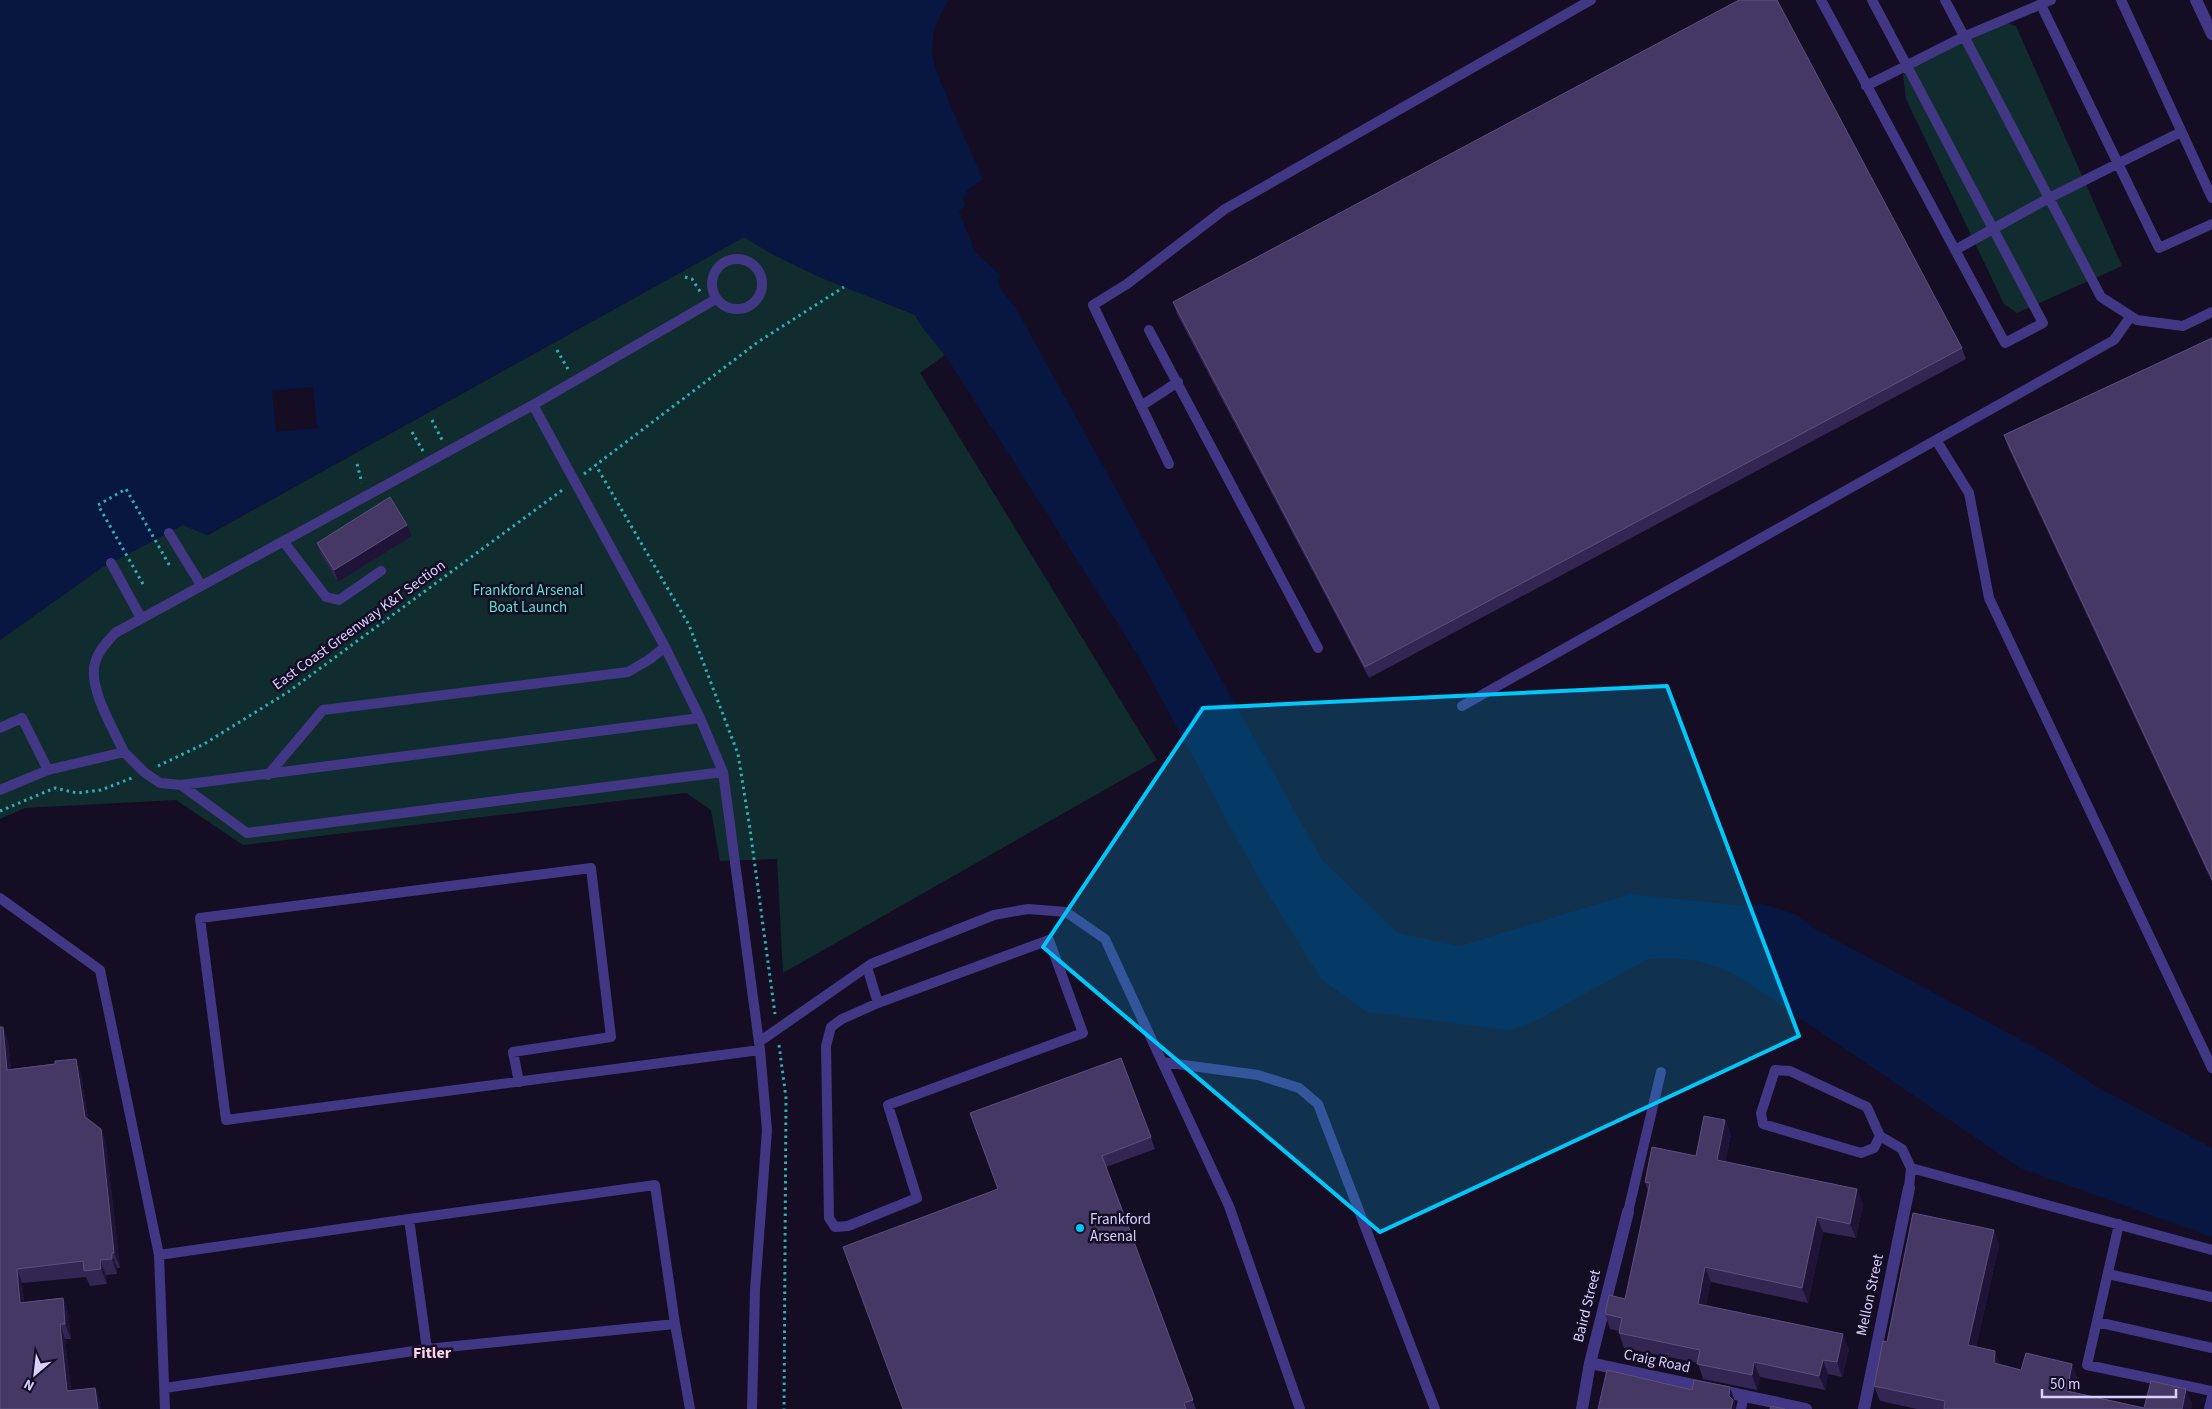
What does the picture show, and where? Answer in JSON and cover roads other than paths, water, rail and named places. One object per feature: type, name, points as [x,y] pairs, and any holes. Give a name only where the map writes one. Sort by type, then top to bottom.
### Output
[{"type":"street","points":[[2196,0],[2212,34]]},
{"type":"street","name":"Mellon Street","points":[[1864,1409],[1909,1188]]},
{"type":"street","name":"Baird Street","points":[[1582,1409],[1590,1363],[1628,1212]]},
{"type":"street","name":"Craig Road","points":[[1590,1363],[1806,1409]]},
{"type":"lane","points":[[1169,464],[1093,305],[1127,284],[1225,209],[1591,0]]},
{"type":"lane","points":[[1820,0],[2005,343],[2043,323],[1872,0]]},
{"type":"lane","points":[[1945,0],[1963,38],[2101,297],[2137,320],[2183,326],[2212,312]]},
{"type":"lane","points":[[1866,86],[1906,64],[2051,0]]},
{"type":"lane","points":[[2121,0],[2212,198]]},
{"type":"lane","points":[[2041,5],[2159,248],[2212,224]]},
{"type":"lane","points":[[1954,250],[2049,198],[2181,132]]},
{"type":"lane","points":[[700,718],[181,785],[160,783],[144,772],[124,752],[94,684],[95,663],[114,633],[533,404],[712,301],[737,310],[752,305],[761,292],[762,284],[758,270],[745,260],[737,259],[722,264],[713,276],[712,301]]},
{"type":"lane","points":[[1462,706],[2114,340],[2131,316]]},
{"type":"lane","points":[[1149,330],[1318,648]]},
{"type":"lane","points":[[1141,406],[1178,382]]},
{"type":"lane","points":[[533,404],[665,647],[700,718],[723,772],[760,1046],[767,1130],[755,1290],[752,1409]]},
{"type":"lane","points":[[1936,440],[1970,493],[1989,598],[2212,1068]]},
{"type":"lane","points":[[169,533],[200,585]]},
{"type":"lane","points":[[283,541],[326,598],[339,600],[381,571]]},
{"type":"lane","points":[[111,563],[141,618]]},
{"type":"lane","points":[[268,774],[323,710],[628,672],[650,659],[665,647]]},
{"type":"lane","points":[[0,728],[22,718],[48,770]]},
{"type":"lane","points":[[0,790],[48,770],[124,752]]},
{"type":"lane","points":[[181,785],[247,834],[723,772]]},
{"type":"lane","points":[[519,1082],[514,1052],[611,1037],[592,868],[200,918],[226,1120],[519,1082],[760,1046],[867,967],[994,915],[1028,909],[1066,912],[1105,939],[1229,1206],[1300,1409]]},
{"type":"lane","points":[[0,898],[100,970],[159,1255],[165,1409]]},
{"type":"lane","points":[[1048,940],[1083,1033],[888,1105],[917,1198],[848,1226],[835,1227],[829,1218],[826,1046],[831,1027],[842,1019],[878,1003],[1048,940]]},
{"type":"lane","points":[[867,967],[878,1003]]},
{"type":"lane","points":[[1162,1062],[1258,1076],[1299,1088],[1318,1104],[1435,1409]]},
{"type":"lane","points":[[1880,1136],[1874,1148],[1861,1153],[1763,1124],[1762,1112],[1775,1070],[1790,1071],[1867,1107],[1880,1136],[1902,1148],[1911,1168],[1909,1188]]},
{"type":"lane","points":[[1628,1212],[1661,1072]]},
{"type":"lane","points":[[1911,1168],[2212,1250]]},
{"type":"lane","points":[[159,1255],[655,1185],[675,1324],[690,1409]]},
{"type":"lane","points":[[409,1219],[427,1349]]},
{"type":"lane","points":[[2119,1224],[2087,1366],[2212,1391]]},
{"type":"lane","points":[[2108,1274],[2212,1297]]},
{"type":"lane","points":[[2097,1322],[2212,1348]]},
{"type":"lane","points":[[165,1388],[427,1349],[675,1324]]},
{"type":"lane","points":[[1741,1409],[1744,1396]]},
{"type":"lane","points":[[2209,1409],[2212,1396]]},
{"type":"water","points":[[0,0],[948,0],[934,29],[932,51],[935,67],[950,105],[983,179],[966,191],[968,194],[962,198],[966,204],[959,211],[975,252],[1000,275],[998,282],[1001,290],[1015,307],[1321,859],[1398,933],[1460,946],[1630,894],[1752,907],[1760,903],[1795,914],[1812,927],[2047,1054],[2099,1088],[2212,1148],[2212,1237],[2020,1168],[1741,978],[1718,967],[1696,961],[1673,958],[1648,959],[1530,1024],[1509,1030],[1367,1012],[1321,979],[1258,877],[1136,652],[945,355],[923,328],[916,315],[822,278],[774,255],[744,237],[207,535],[183,525],[101,568],[0,640]]},
{"type":"place","name":"Frankford Arsenal","points":[[1080,1228]]},
{"type":"district","name":"Fitler","points":[[432,1353]]},
{"type":"park label","name":"Frankford Arsenal Boat Launch","points":[[528,598]]}]
